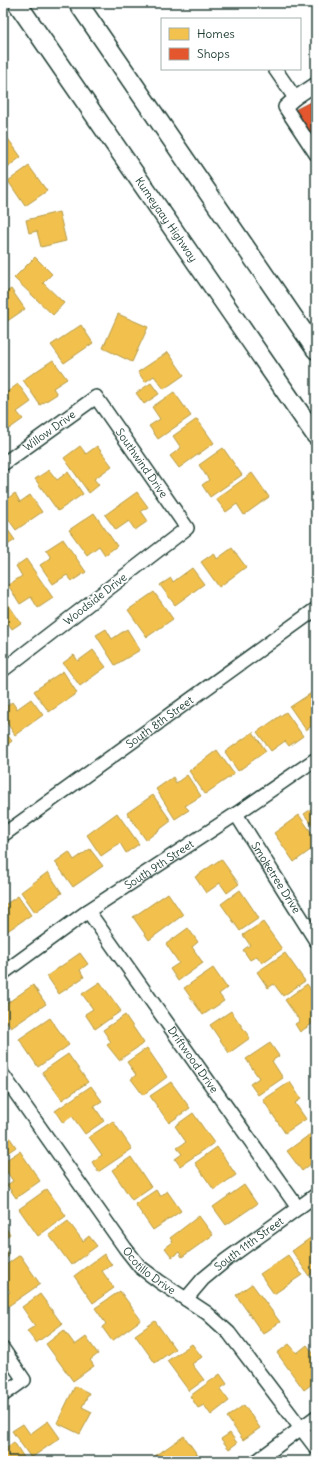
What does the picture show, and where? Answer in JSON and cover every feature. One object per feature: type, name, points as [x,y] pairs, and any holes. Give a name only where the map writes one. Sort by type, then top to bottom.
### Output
[{"type":"highway","name":"Kumeyaay Highway","points":[[17,3],[316,436]]},
{"type":"highway","points":[[78,3],[316,350]]},
{"type":"street","points":[[276,70],[295,98]]},
{"type":"street","points":[[316,84],[295,98],[285,108],[316,154]]},
{"type":"street","name":"Willow Drive","points":[[3,464],[96,397]]},
{"type":"street","name":"Southwind Drive","points":[[96,397],[187,528]]},
{"type":"street","name":"Woodside Drive","points":[[3,670],[187,528]]},
{"type":"street","name":"South 8th Street","points":[[3,835],[316,609]]},
{"type":"street","name":"South 9th Street","points":[[3,972],[88,911],[236,814],[316,759]]},
{"type":"street","name":"Smoketree Drive","points":[[236,814],[316,941]]},
{"type":"street","name":"Driftwood Drive","points":[[88,911],[298,1208]]},
{"type":"street","name":"Ocotillo Drive","points":[[3,1075],[140,1267],[207,1313],[229,1333],[316,1448]]},
{"type":"street","name":"South 11th Street","points":[[186,1298],[203,1279],[226,1260],[316,1195]]},
{"type":"street","points":[[3,1349],[24,1380],[3,1395]]},
{"type":"street","points":[[257,1461],[316,1417]]},
{"type":"building: Homes","points":[[4,133],[21,157],[5,169],[3,166]]},
{"type":"building: Homes","points":[[29,166],[47,191],[25,206],[8,181]]},
{"type":"building: Homes","points":[[59,212],[66,241],[41,247],[37,231],[29,233],[26,220]]},
{"type":"building: Homes","points":[[35,257],[52,274],[43,283],[64,303],[53,315],[14,278]]},
{"type":"building: Homes","points":[[11,289],[25,309],[3,324],[3,294]]},
{"type":"building: Homes","points":[[118,314],[148,327],[132,362],[103,348]]},
{"type":"building: Homes","points":[[81,325],[93,343],[64,363],[51,345]]},
{"type":"building: Homes","points":[[168,352],[184,375],[164,389],[154,376],[145,382],[138,372]]},
{"type":"building: Homes","points":[[53,360],[67,379],[53,388],[57,394],[40,405],[23,380]]},
{"type":"building: Homes","points":[[151,383],[159,394],[144,404],[136,393]]},
{"type":"building: Homes","points":[[18,384],[31,402],[17,412],[23,419],[9,429],[3,420],[3,395]]},
{"type":"building: Homes","points":[[174,392],[191,416],[158,439],[149,426],[160,419],[152,407]]},
{"type":"building: Homes","points":[[197,419],[214,443],[179,468],[170,456],[181,448],[173,436]]},
{"type":"building: Homes","points":[[80,446],[86,454],[97,446],[112,466],[94,479],[99,485],[89,493],[64,458]]},
{"type":"building: Homes","points":[[223,448],[242,475],[210,497],[202,485],[209,480],[199,465]]},
{"type":"building: Homes","points":[[49,470],[57,480],[68,472],[83,494],[58,511],[35,479]]},
{"type":"building: Homes","points":[[252,473],[269,497],[244,515],[237,504],[226,512],[216,499]]},
{"type":"building: Homes","points":[[137,492],[148,507],[141,511],[148,521],[135,530],[129,521],[116,530],[105,515]]},
{"type":"building: Homes","points":[[15,493],[20,502],[30,495],[42,512],[16,530],[3,512],[3,502]]},
{"type":"building: Homes","points":[[94,513],[117,546],[105,555],[99,546],[87,555],[69,530]]},
{"type":"building: Homes","points":[[3,523],[15,540],[3,548]]},
{"type":"building: Homes","points":[[63,539],[86,572],[72,581],[67,575],[53,584],[40,565],[51,558],[46,550]]},
{"type":"building: Homes","points":[[232,548],[246,567],[219,587],[201,562],[214,553],[217,559]]},
{"type":"building: Homes","points":[[26,559],[53,598],[38,608],[31,597],[20,604],[8,585],[22,576],[16,566]]},
{"type":"building: Homes","points":[[192,568],[204,584],[175,605],[160,585],[171,578],[173,582]]},
{"type":"building: Homes","points":[[154,592],[173,619],[147,637],[128,610]]},
{"type":"building: Homes","points":[[3,598],[21,623],[12,629],[8,623],[3,626]]},
{"type":"building: Homes","points":[[106,629],[112,639],[127,629],[140,650],[115,665],[96,635]]},
{"type":"building: Homes","points":[[93,650],[106,667],[80,686],[63,663],[74,655],[78,661]]},
{"type":"building: Homes","points":[[63,671],[77,693],[49,712],[34,691]]},
{"type":"building: Homes","points":[[316,690],[316,723],[306,730],[290,707]]},
{"type":"building: Homes","points":[[31,699],[43,715],[15,735],[3,717],[3,709],[12,702],[17,709]]},
{"type":"building: Homes","points":[[286,712],[303,736],[289,746],[285,741],[271,751],[257,732]]},
{"type":"building: Homes","points":[[3,729],[12,741],[3,748]]},
{"type":"building: Homes","points":[[253,732],[266,751],[238,771],[225,752]]},
{"type":"building: Homes","points":[[217,750],[234,774],[205,794],[189,771]]},
{"type":"building: Homes","points":[[187,775],[201,796],[185,806],[189,810],[175,819],[156,789],[173,777],[176,783]]},
{"type":"building: Homes","points":[[153,795],[171,821],[146,840],[127,813]]},
{"type":"building: Homes","points":[[316,806],[316,831],[304,814]]},
{"type":"building: Homes","points":[[117,813],[139,844],[126,853],[120,843],[101,856],[87,835]]},
{"type":"building: Homes","points":[[299,815],[316,839],[316,846],[294,862],[274,833]]},
{"type":"building: Homes","points":[[90,849],[103,866],[73,887],[55,862],[69,852],[74,860]]},
{"type":"building: Homes","points":[[221,859],[239,884],[227,893],[220,883],[206,893],[195,877]]},
{"type":"building: Homes","points":[[48,872],[62,893],[35,912],[21,892]]},
{"type":"building: Homes","points":[[240,890],[259,918],[240,931],[221,904]]},
{"type":"building: Homes","points":[[168,893],[183,915],[149,940],[133,917]]},
{"type":"building: Homes","points":[[18,896],[31,915],[3,934],[3,906]]},
{"type":"building: Homes","points":[[263,922],[282,949],[262,963],[257,956],[250,960],[243,950],[250,945],[243,935]]},
{"type":"building: Homes","points":[[188,928],[198,942],[192,947],[203,963],[178,981],[170,969],[179,963],[166,944]]},
{"type":"building: Homes","points":[[80,953],[88,964],[80,970],[84,977],[59,994],[47,976]]},
{"type":"building: Homes","points":[[285,953],[305,981],[283,996],[274,984],[268,988],[257,972]]},
{"type":"building: Homes","points":[[213,968],[227,988],[219,994],[224,1001],[203,1015],[184,988]]},
{"type":"building: Homes","points":[[100,982],[121,1011],[95,1029],[85,1014],[93,1009],[82,994]]},
{"type":"building: Homes","points":[[307,984],[316,997],[316,1021],[300,1032],[295,1024],[300,1021],[285,1000]]},
{"type":"building: Homes","points":[[33,985],[46,1004],[11,1028],[3,1017],[3,1006]]},
{"type":"building: Homes","points":[[231,1011],[250,1038],[229,1053],[210,1025]]},
{"type":"building: Homes","points":[[125,1015],[144,1043],[119,1060],[107,1045],[111,1042],[103,1030]]},
{"type":"building: Homes","points":[[50,1018],[69,1045],[38,1067],[19,1039]]},
{"type":"building: Homes","points":[[270,1043],[279,1056],[272,1061],[283,1078],[258,1095],[250,1084],[259,1078],[246,1059]]},
{"type":"building: Homes","points":[[147,1048],[167,1077],[143,1095],[131,1079],[136,1075],[127,1062]]},
{"type":"building: Homes","points":[[68,1054],[88,1082],[62,1100],[42,1072]]},
{"type":"building: Homes","points":[[171,1082],[190,1108],[169,1123],[150,1096]]},
{"type":"building: Homes","points":[[290,1082],[301,1099],[295,1103],[306,1119],[285,1133],[263,1100]]},
{"type":"building: Homes","points":[[91,1086],[102,1101],[94,1106],[104,1121],[85,1134],[72,1116],[63,1123],[55,1111]]},
{"type":"building: Homes","points":[[193,1113],[214,1143],[180,1166],[175,1159],[182,1154],[177,1148],[186,1142],[175,1126]]},
{"type":"building: Homes","points":[[113,1121],[132,1149],[98,1172],[92,1162],[102,1155],[89,1137]]},
{"type":"building: Homes","points":[[3,1128],[16,1147],[3,1156]]},
{"type":"building: Homes","points":[[316,1130],[316,1160],[302,1171],[287,1151]]},
{"type":"building: Homes","points":[[217,1147],[236,1175],[214,1190],[195,1163]]},
{"type":"building: Homes","points":[[20,1151],[40,1181],[16,1198],[7,1185],[13,1181],[3,1166],[3,1162]]},
{"type":"building: Homes","points":[[131,1157],[151,1187],[132,1200],[112,1170]]},
{"type":"building: Homes","points":[[244,1185],[257,1204],[226,1225],[213,1207]]},
{"type":"building: Homes","points":[[47,1189],[66,1216],[38,1236],[19,1209]]},
{"type":"building: Homes","points":[[156,1190],[160,1196],[167,1191],[181,1211],[153,1230],[135,1204]]},
{"type":"building: Homes","points":[[199,1216],[213,1235],[182,1257],[179,1252],[172,1257],[165,1248],[173,1242],[170,1238]]},
{"type":"building: Homes","points":[[68,1221],[83,1241],[89,1236],[97,1246],[71,1265],[49,1235]]},
{"type":"building: Homes","points":[[3,1224],[10,1234],[3,1239]]},
{"type":"building: Homes","points":[[316,1234],[316,1271],[309,1276],[292,1251]]},
{"type":"building: Homes","points":[[3,1246],[9,1256],[3,1260]]},
{"type":"building: Homes","points":[[104,1254],[112,1265],[102,1271],[114,1288],[93,1303],[74,1276]]},
{"type":"building: Homes","points":[[20,1255],[40,1284],[7,1307],[3,1301],[3,1296],[10,1292],[3,1282],[3,1267]]},
{"type":"building: Homes","points":[[288,1255],[302,1275],[274,1294],[260,1274]]},
{"type":"building: Homes","points":[[252,1284],[280,1322],[263,1334],[236,1295]]},
{"type":"building: Homes","points":[[120,1291],[141,1320],[112,1341],[102,1327],[106,1324],[95,1308]]},
{"type":"building: Homes","points":[[40,1294],[62,1324],[36,1343],[27,1331],[35,1326],[22,1307]]},
{"type":"building: Homes","points":[[155,1321],[175,1349],[155,1363],[135,1335]]},
{"type":"building: Homes","points":[[64,1330],[75,1345],[86,1337],[98,1354],[90,1360],[94,1366],[73,1381],[46,1344]]},
{"type":"building: Homes","points":[[192,1344],[202,1357],[192,1364],[204,1380],[189,1391],[167,1361]]},
{"type":"building: Homes","points":[[289,1344],[297,1353],[307,1345],[316,1357],[316,1381],[304,1390],[277,1353]]},
{"type":"building: Homes","points":[[220,1374],[227,1384],[220,1389],[229,1401],[211,1415],[204,1405],[198,1408],[190,1396]]},
{"type":"building: Homes","points":[[75,1386],[89,1393],[82,1407],[92,1412],[80,1434],[57,1423]]},
{"type":"building: Homes","points":[[244,1405],[260,1428],[243,1440],[227,1417]]},
{"type":"building: Homes","points":[[48,1421],[60,1438],[31,1458],[12,1431],[23,1424],[30,1434]]},
{"type":"building: Homes","points":[[230,1433],[237,1443],[229,1449],[221,1439]]},
{"type":"building: Homes","points":[[184,1436],[202,1461],[148,1461]]},
{"type":"building: Homes","points":[[14,1442],[25,1459],[22,1461],[3,1461],[3,1450]]},
{"type":"building: Shops","points":[[316,99],[316,147],[293,111]]}]
